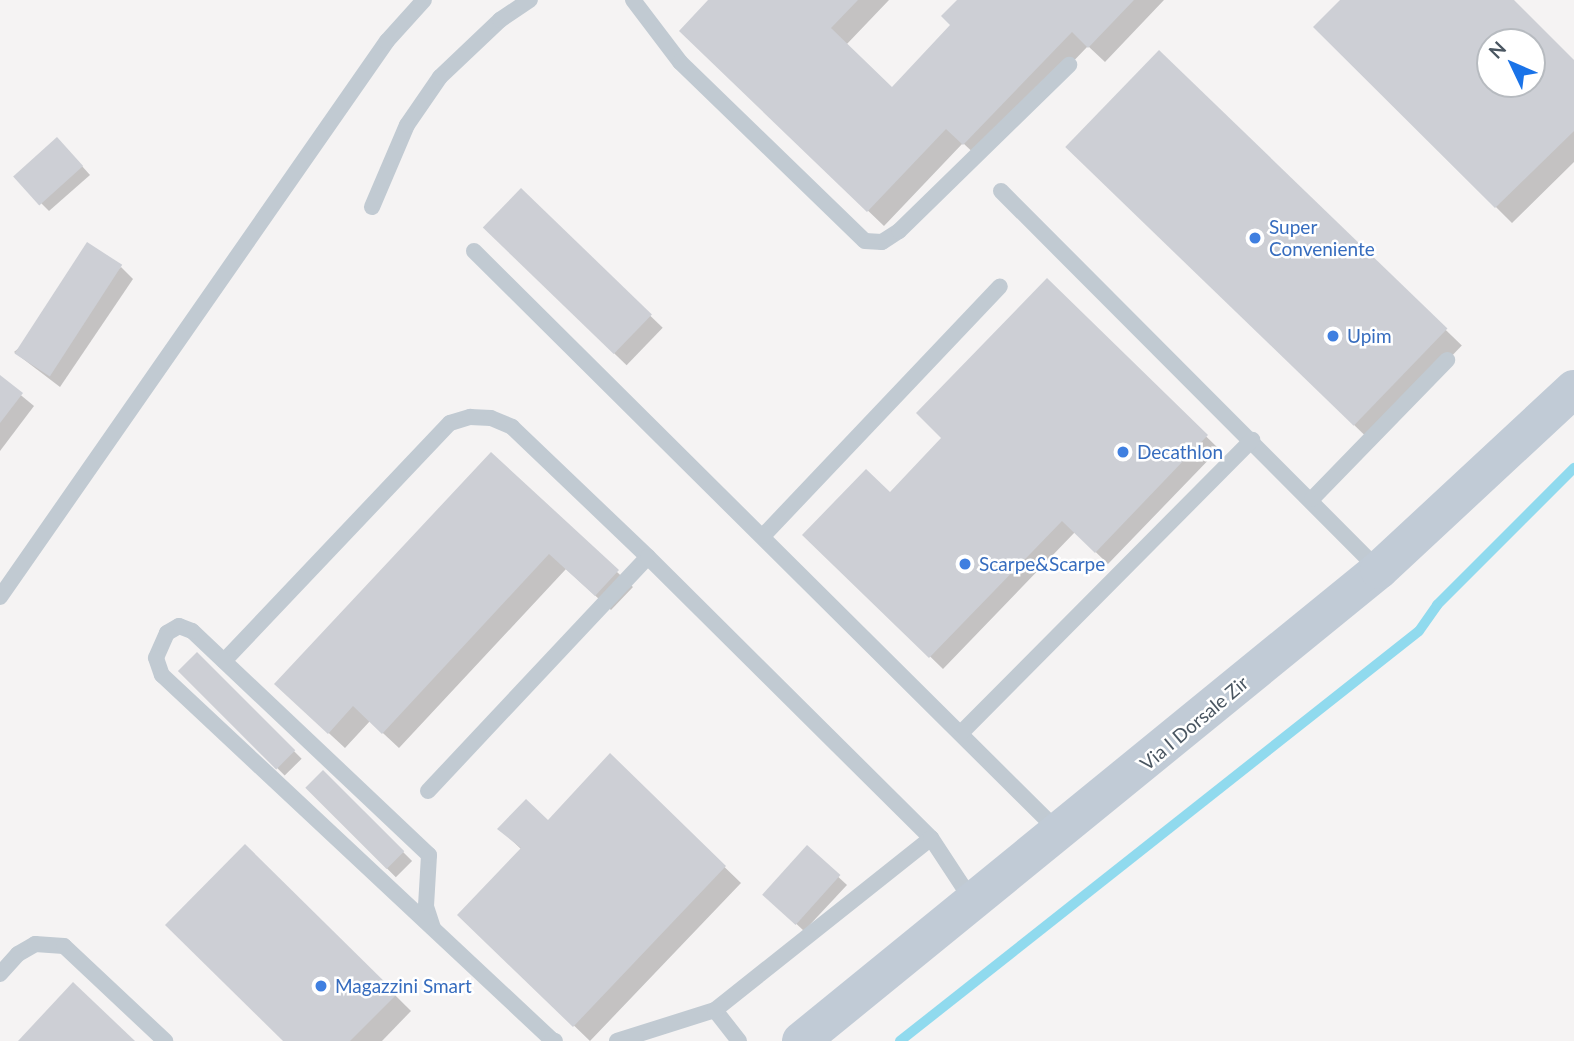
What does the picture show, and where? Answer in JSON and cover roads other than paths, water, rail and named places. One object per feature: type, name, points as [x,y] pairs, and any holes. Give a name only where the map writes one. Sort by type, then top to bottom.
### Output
[{"type":"main road","name":"Via I Dorsale Zir","points":[[801,1041],[1060,833],[1379,570],[1574,390]]},
{"type":"lane","points":[[0,597],[387,41],[424,0]]},
{"type":"lane","points":[[372,206],[407,125],[440,77],[482,34],[530,0]]},
{"type":"lane","points":[[633,0],[680,62],[865,241],[882,242],[899,231],[1069,65]]},
{"type":"lane","points":[[1001,191],[1312,499],[1379,570]]},
{"type":"lane","points":[[474,251],[962,732],[1060,833]]},
{"type":"lane","points":[[763,536],[1000,286]]},
{"type":"lane","points":[[1312,499],[1447,360]]},
{"type":"lane","points":[[224,661],[450,423],[470,417],[491,418],[512,427],[648,557],[931,838],[974,902]]},
{"type":"lane","points":[[962,732],[1252,440]]},
{"type":"lane","points":[[428,791],[648,557]]},
{"type":"lane","points":[[433,928],[426,906],[429,855],[192,631],[179,626],[167,633],[156,658],[162,675],[433,928],[555,1041]]},
{"type":"lane","points":[[617,1041],[715,1010],[931,838]]},
{"type":"lane","points":[[0,974],[18,954],[35,944],[64,946],[165,1041]]},
{"type":"lane","points":[[715,1010],[738,1041]]},
{"type":"waterway","points":[[900,1041],[1419,631],[1437,605],[1574,468]]},
{"type":"place","name":"Super Conveniente","points":[[1255,238]]},
{"type":"place","name":"Upim","points":[[1333,336]]},
{"type":"place","name":"Decathlon","points":[[1123,452]]},
{"type":"place","name":"Scarpe&Scarpe","points":[[965,564]]},
{"type":"place","name":"Magazzini Smart","points":[[321,986]]}]
